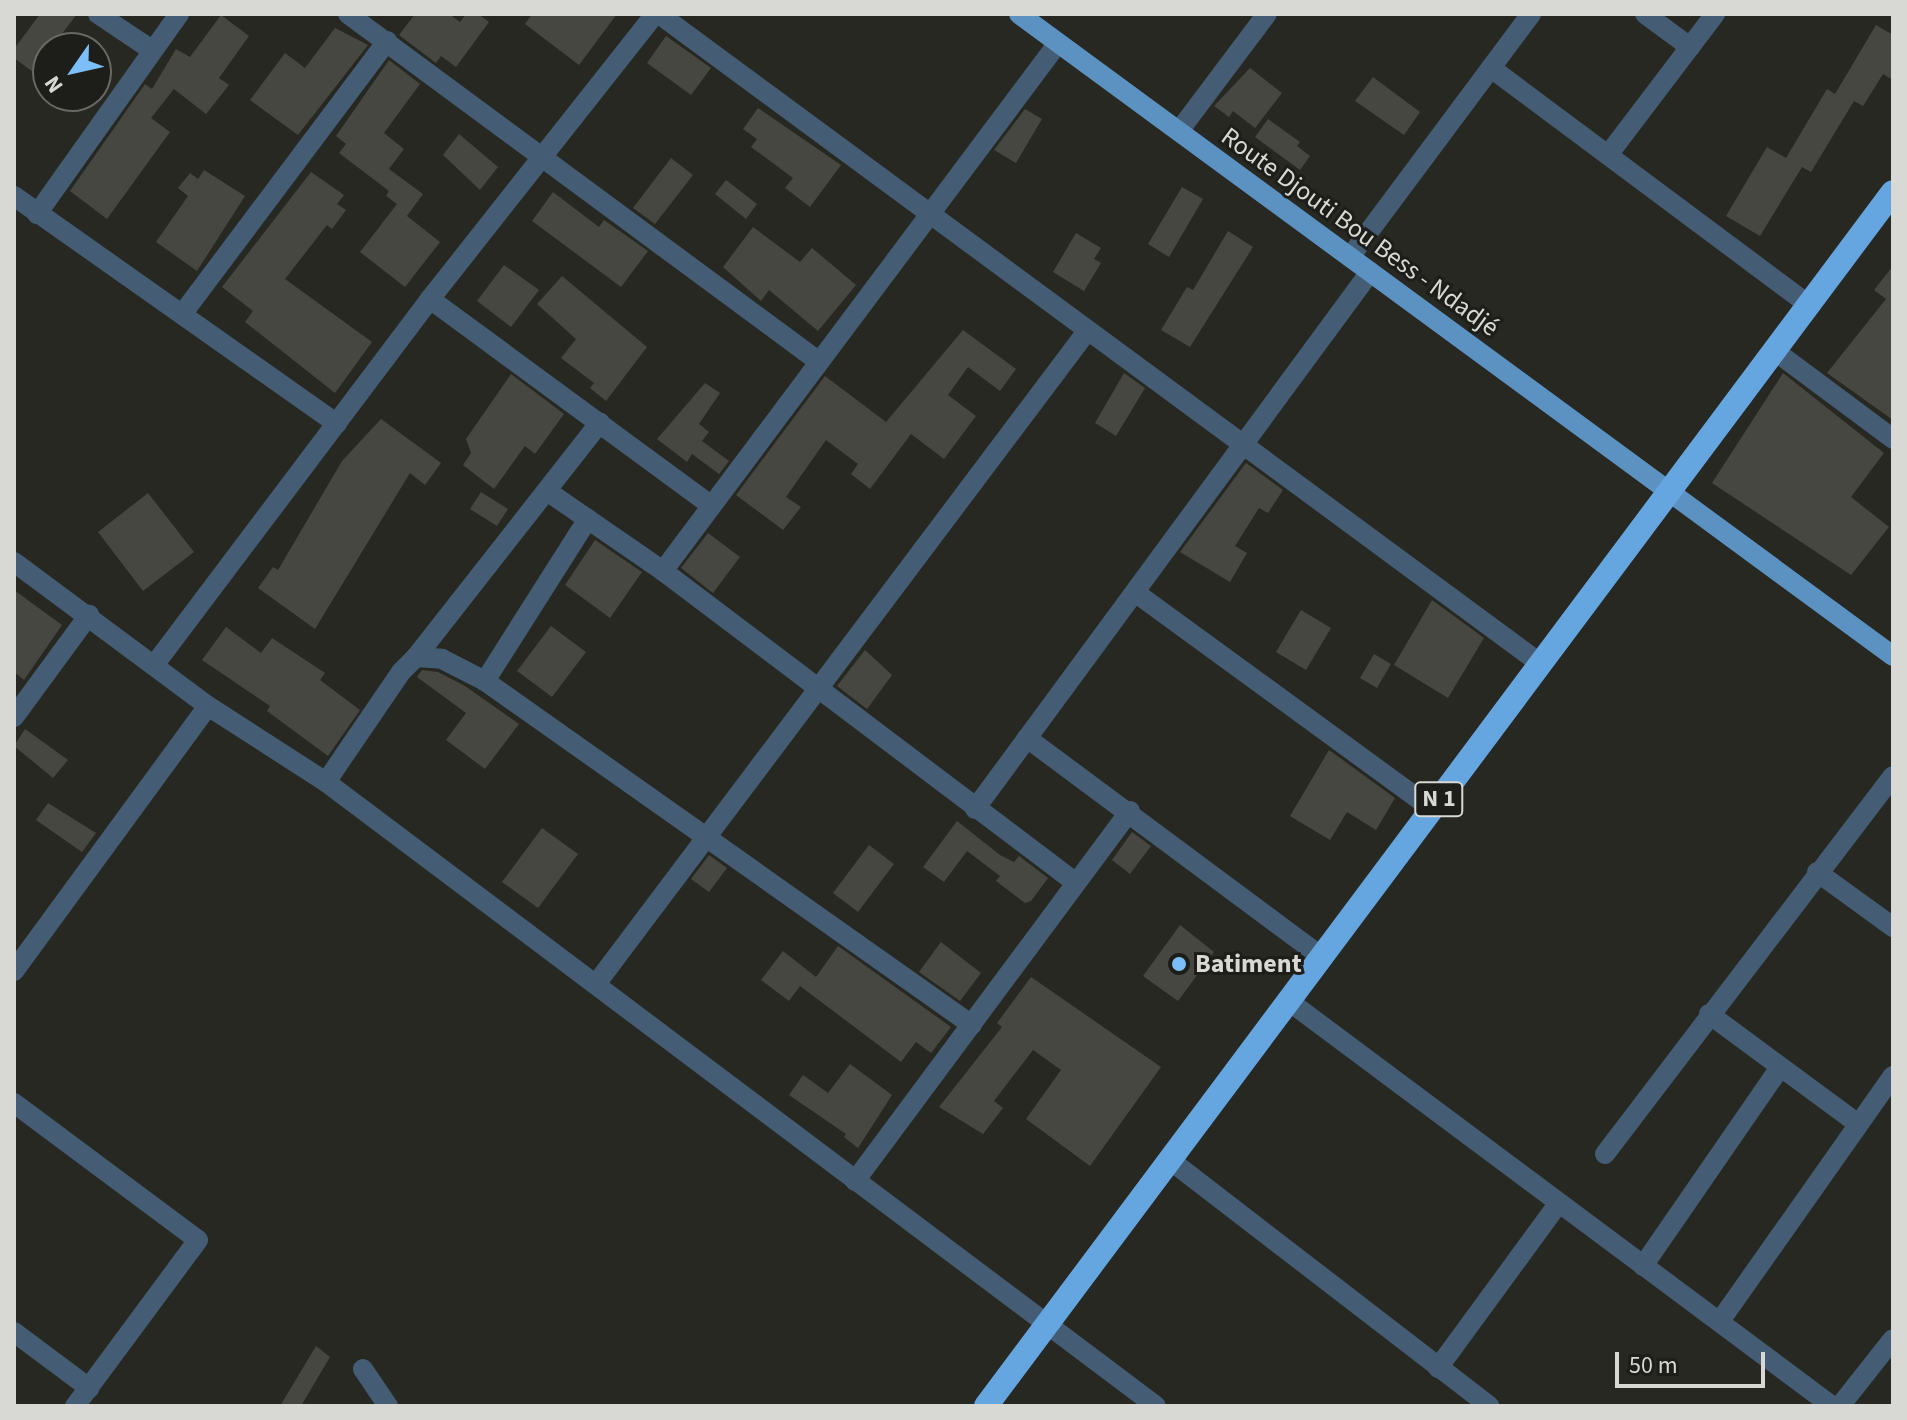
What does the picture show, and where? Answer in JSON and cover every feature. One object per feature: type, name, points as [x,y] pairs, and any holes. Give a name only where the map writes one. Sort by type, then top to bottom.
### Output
[{"type":"highway","name":"N 1","points":[[986,1406],[1893,192]]},
{"type":"main road","name":"Route Djouti Bou Bess - Ndadjé","points":[[1019,14],[1893,656]]},
{"type":"street","points":[[98,14],[152,50]]},
{"type":"street","points":[[37,214],[179,14]]},
{"type":"street","points":[[348,14],[818,361]]},
{"type":"street","points":[[155,664],[430,299],[657,14],[1541,664]]},
{"type":"street","points":[[1179,131],[1267,14]]},
{"type":"street","points":[[1350,257],[1531,14]]},
{"type":"street","points":[[1645,14],[1690,47]]},
{"type":"street","points":[[1608,155],[1715,14]]},
{"type":"street","points":[[183,313],[387,41]]},
{"type":"street","points":[[663,571],[709,504],[1058,43]]},
{"type":"street","points":[[1491,68],[1809,305]]},
{"type":"street","points":[[14,196],[337,424]]},
{"type":"street","points":[[975,809],[1136,593],[1240,443],[1370,272]]},
{"type":"street","points":[[430,299],[709,504]]},
{"type":"street","points":[[596,984],[1088,330]]},
{"type":"street","points":[[1775,351],[1893,439]]},
{"type":"street","points":[[326,782],[416,657],[600,422]]},
{"type":"street","points":[[547,491],[663,571],[1075,882]]},
{"type":"street","points":[[485,681],[588,519]]},
{"type":"street","points":[[14,562],[208,706],[326,782],[1156,1406]]},
{"type":"street","points":[[1136,593],[1432,809]]},
{"type":"street","points":[[14,717],[89,615]]},
{"type":"street","points":[[416,657],[442,659],[485,681],[972,1025]]},
{"type":"street","points":[[14,971],[208,706]]},
{"type":"street","points":[[1027,738],[1130,811],[1323,958]]},
{"type":"street","points":[[1605,1154],[1893,776]]},
{"type":"street","points":[[855,1181],[1130,811]]},
{"type":"street","points":[[1817,872],[1893,927]]},
{"type":"street","points":[[1290,1002],[1832,1406]]},
{"type":"street","points":[[1709,1014],[1779,1069],[1858,1124]]},
{"type":"street","points":[[1643,1266],[1779,1069]]},
{"type":"street","points":[[1720,1321],[1893,1076]]},
{"type":"street","points":[[14,1103],[198,1240],[75,1406]]},
{"type":"street","points":[[1170,1160],[1489,1406]]},
{"type":"street","points":[[1438,1368],[1558,1204]]},
{"type":"street","points":[[14,1332],[89,1388]]},
{"type":"street","points":[[1840,1406],[1893,1339]]},
{"type":"street","points":[[363,1369],[388,1406]]},
{"type":"building","points":[[40,14],[77,14],[63,32],[32,32],[32,71],[14,58],[14,49]]},
{"type":"building","points":[[415,14],[449,14],[460,22],[466,14],[478,14],[489,22],[456,67],[441,56],[436,63],[399,35]]},
{"type":"building","points":[[532,14],[617,14],[579,65],[525,24]]},
{"type":"building","points":[[221,15],[249,36],[219,78],[229,85],[206,114],[174,89],[151,118],[170,132],[107,219],[70,191],[145,84],[152,89],[176,49],[190,57]]},
{"type":"building","points":[[1876,25],[1893,35],[1893,80],[1883,74],[1863,106],[1854,101],[1811,172],[1802,167],[1760,236],[1726,216],[1767,147],[1786,158],[1827,89],[1835,94]]},
{"type":"building","points":[[335,28],[368,45],[298,135],[250,100],[285,53],[305,68]]},
{"type":"building","points":[[666,36],[711,68],[691,95],[647,63]]},
{"type":"building","points":[[389,60],[420,84],[384,133],[404,149],[389,169],[423,194],[407,216],[440,242],[405,287],[360,252],[397,204],[386,196],[389,191],[339,153],[346,144],[336,136]]},
{"type":"building","points":[[1250,68],[1282,93],[1255,128],[1233,111],[1229,117],[1214,106]]},
{"type":"building","points":[[1373,77],[1420,112],[1404,135],[1355,101]]},
{"type":"building","points":[[758,108],[841,165],[810,207],[785,188],[793,178],[751,147],[757,139],[743,129]]},
{"type":"building","points":[[1025,109],[1042,119],[1016,163],[994,150]]},
{"type":"building","points":[[1268,119],[1300,142],[1297,146],[1310,156],[1300,170],[1255,137]]},
{"type":"building","points":[[459,134],[498,167],[480,190],[443,155]]},
{"type":"building","points":[[671,158],[693,175],[655,224],[633,208]]},
{"type":"building","points":[[204,170],[245,196],[197,271],[156,242],[188,196],[178,188],[190,173],[198,179]]},
{"type":"building","points":[[311,172],[344,195],[337,204],[346,210],[332,229],[327,225],[285,279],[372,342],[335,393],[245,322],[253,311],[222,287]]},
{"type":"building","points":[[726,180],[757,204],[746,219],[715,194]]},
{"type":"building","points":[[1182,187],[1203,199],[1169,257],[1148,244]]},
{"type":"building","points":[[553,192],[599,227],[604,220],[648,251],[621,287],[532,221]]},
{"type":"building","points":[[753,227],[800,262],[812,248],[856,285],[818,331],[769,290],[761,301],[723,267]]},
{"type":"building","points":[[1228,231],[1253,247],[1190,347],[1161,330],[1187,287],[1193,290]]},
{"type":"building","points":[[1076,233],[1101,248],[1094,259],[1101,263],[1084,291],[1053,272]]},
{"type":"building","points":[[504,265],[539,290],[511,327],[477,301]]},
{"type":"building","points":[[1893,266],[1893,420],[1827,373],[1886,299],[1874,290]]},
{"type":"building","points":[[562,276],[647,347],[606,401],[590,388],[594,383],[561,358],[576,339],[537,304]]},
{"type":"building","points":[[963,330],[1016,369],[1000,391],[968,367],[948,395],[976,416],[944,459],[911,434],[870,489],[851,474],[858,464],[826,440],[786,497],[801,507],[783,530],[736,495],[825,376],[886,422]]},
{"type":"building","points":[[1124,373],[1145,388],[1116,436],[1095,423]]},
{"type":"building","points":[[1783,373],[1884,453],[1851,497],[1889,527],[1851,575],[1712,483]]},
{"type":"building","points":[[511,374],[564,414],[535,454],[525,446],[494,489],[463,465],[471,453],[466,439]]},
{"type":"building","points":[[705,383],[720,393],[699,424],[709,432],[702,441],[729,461],[719,474],[692,454],[687,462],[657,439]]},
{"type":"building","points":[[381,419],[441,463],[425,485],[410,473],[315,629],[258,588],[273,567],[278,570],[342,461]]},
{"type":"building","points":[[1246,463],[1283,490],[1268,513],[1259,508],[1235,546],[1247,553],[1230,582],[1180,552]]},
{"type":"building","points":[[481,492],[508,509],[497,526],[470,509]]},
{"type":"building","points":[[148,493],[194,552],[143,591],[98,532]]},
{"type":"building","points":[[708,533],[740,557],[713,593],[681,568]]},
{"type":"building","points":[[595,540],[642,572],[610,618],[565,585]]},
{"type":"building","points":[[14,590],[62,625],[24,680],[14,672]]},
{"type":"building","points":[[1432,600],[1484,638],[1448,698],[1394,665]]},
{"type":"building","points":[[1301,610],[1331,628],[1306,670],[1276,652]]},
{"type":"building","points":[[551,626],[586,652],[552,697],[517,671]]},
{"type":"building","points":[[226,627],[261,653],[272,638],[325,673],[320,680],[360,710],[328,756],[267,711],[270,706],[202,660]]},
{"type":"building","points":[[865,650],[892,675],[867,709],[837,686]]},
{"type":"building","points":[[1374,654],[1391,664],[1377,688],[1360,678]]},
{"type":"building","points":[[422,670],[438,672],[465,686],[519,724],[485,769],[446,740],[466,713],[417,677]]},
{"type":"building","points":[[25,729],[68,760],[53,778],[14,746]]},
{"type":"building","points":[[1329,750],[1395,798],[1376,830],[1347,812],[1330,840],[1290,816]]},
{"type":"building","points":[[48,803],[96,833],[82,852],[36,820]]},
{"type":"building","points":[[957,821],[1000,855],[1014,862],[1019,856],[1048,878],[1031,901],[1025,903],[996,881],[1000,876],[967,851],[944,882],[923,867]]},
{"type":"building","points":[[542,828],[578,854],[538,908],[502,882]]},
{"type":"building","points":[[1132,832],[1151,846],[1130,874],[1112,860]]},
{"type":"building","points":[[869,845],[894,864],[858,912],[833,893]]},
{"type":"building","points":[[709,855],[727,868],[709,892],[691,879]]},
{"type":"building","name":"Batiment","points":[[1180,925],[1214,952],[1178,1001],[1143,976]]},
{"type":"building","points":[[941,942],[981,973],[960,1001],[919,972]]},
{"type":"building","points":[[838,946],[951,1027],[931,1053],[916,1042],[901,1062],[800,986],[789,1001],[761,980],[783,951],[816,977]]},
{"type":"building","points":[[1031,977],[1161,1067],[1090,1166],[1026,1119],[1061,1070],[1033,1050],[994,1101],[1003,1108],[983,1134],[939,1107],[1002,1027],[997,1023]]},
{"type":"building","points":[[850,1064],[892,1095],[858,1148],[844,1137],[846,1134],[789,1095],[803,1075],[828,1093]]},
{"type":"building","points":[[316,1346],[330,1357],[301,1406],[280,1406]]},
{"type":"place","name":"Batiment","points":[[1179,964]]}]
